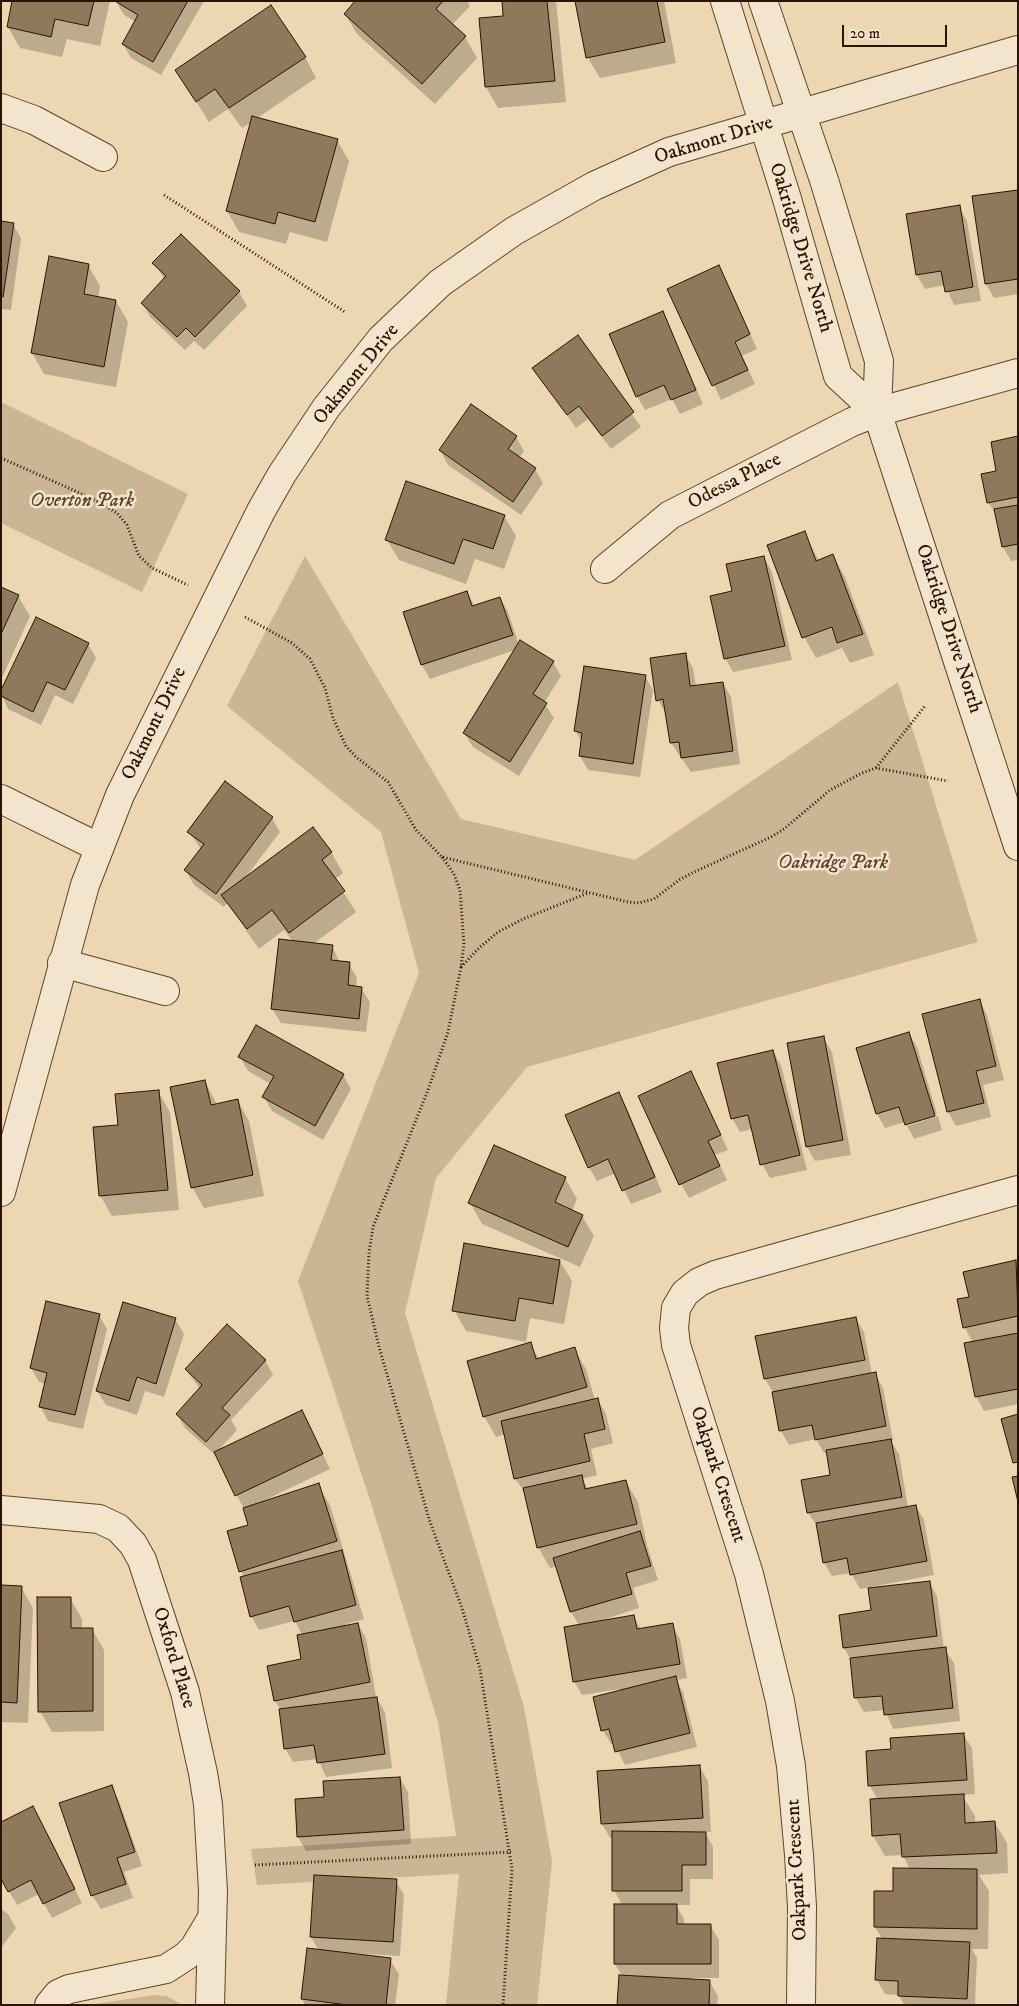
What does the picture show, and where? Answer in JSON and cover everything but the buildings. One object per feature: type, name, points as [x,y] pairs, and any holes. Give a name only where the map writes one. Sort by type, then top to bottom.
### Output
[{"type":"street","name":"Oakridge Drive North","points":[[725,1],[838,376],[877,412]]},
{"type":"street","name":"Oakridge Drive North","points":[[764,1],[824,180],[879,361],[877,412],[1018,846]]},
{"type":"street","name":"Oakmont Drive","points":[[1,1192],[62,963],[98,847],[120,795],[261,511],[282,474],[326,408],[381,339],[440,283],[514,231],[594,186],[670,152],[1018,50]]},
{"type":"street","points":[[1,108],[34,120],[103,157]]},
{"type":"street","name":"Odessa Place","points":[[605,569],[670,515],[852,422],[877,412],[1018,373]]},
{"type":"street","points":[[1,799],[98,847]]},
{"type":"street","points":[[62,963],[165,991]]},
{"type":"street","name":"Oakpark Crescent","points":[[801,2005],[802,1907],[799,1855],[790,1766],[780,1701],[749,1574],[679,1354],[674,1328],[676,1308],[685,1293],[699,1282],[715,1275],[1018,1190]]},
{"type":"street","name":"Oxford Place","points":[[1,1510],[99,1519],[118,1528],[133,1544],[142,1560],[182,1682],[196,1737],[208,1804],[213,1917],[210,2005]]},
{"type":"street","points":[[49,2005],[58,1994],[69,1989],[155,1973],[171,1966],[194,1948],[213,1917]]},
{"type":"path","points":[[164,195],[345,312]]},
{"type":"path","points":[[1,458],[91,498],[118,513],[127,525],[139,556],[152,568],[188,585]]},
{"type":"path","points":[[245,617],[292,643],[310,659],[325,688],[333,718],[346,746],[356,757],[388,782],[416,830],[442,857],[454,874],[460,890],[464,944],[448,1032],[428,1090],[374,1227],[369,1253],[367,1296],[379,1347],[430,1522],[462,1608],[480,1669],[511,1852],[510,1932],[503,2005]]},
{"type":"path","points":[[442,857],[628,902],[639,903],[654,899],[694,872],[772,837],[830,790],[847,780],[876,768],[925,706]]},
{"type":"path","points":[[876,768],[948,781]]},
{"type":"path","points":[[461,968],[479,948],[498,932],[523,919],[589,893]]},
{"type":"path","points":[[255,1865],[511,1852]]},
{"type":"green space","name":"Overton Park","points":[[1,402],[188,494],[142,592],[1,523]]},
{"type":"green space","name":"Oakridge Park","points":[[305,556],[461,819],[635,860],[898,682],[978,942],[527,1067],[436,1178],[405,1313],[524,1707],[552,1861],[537,2005],[446,2005],[459,1874],[257,1885],[251,1849],[456,1836],[438,1722],[371,1503],[298,1281],[419,973],[381,832],[227,706]]},
{"type":"green space","points":[[154,1995],[167,1996],[182,2005],[89,2005]]}]
